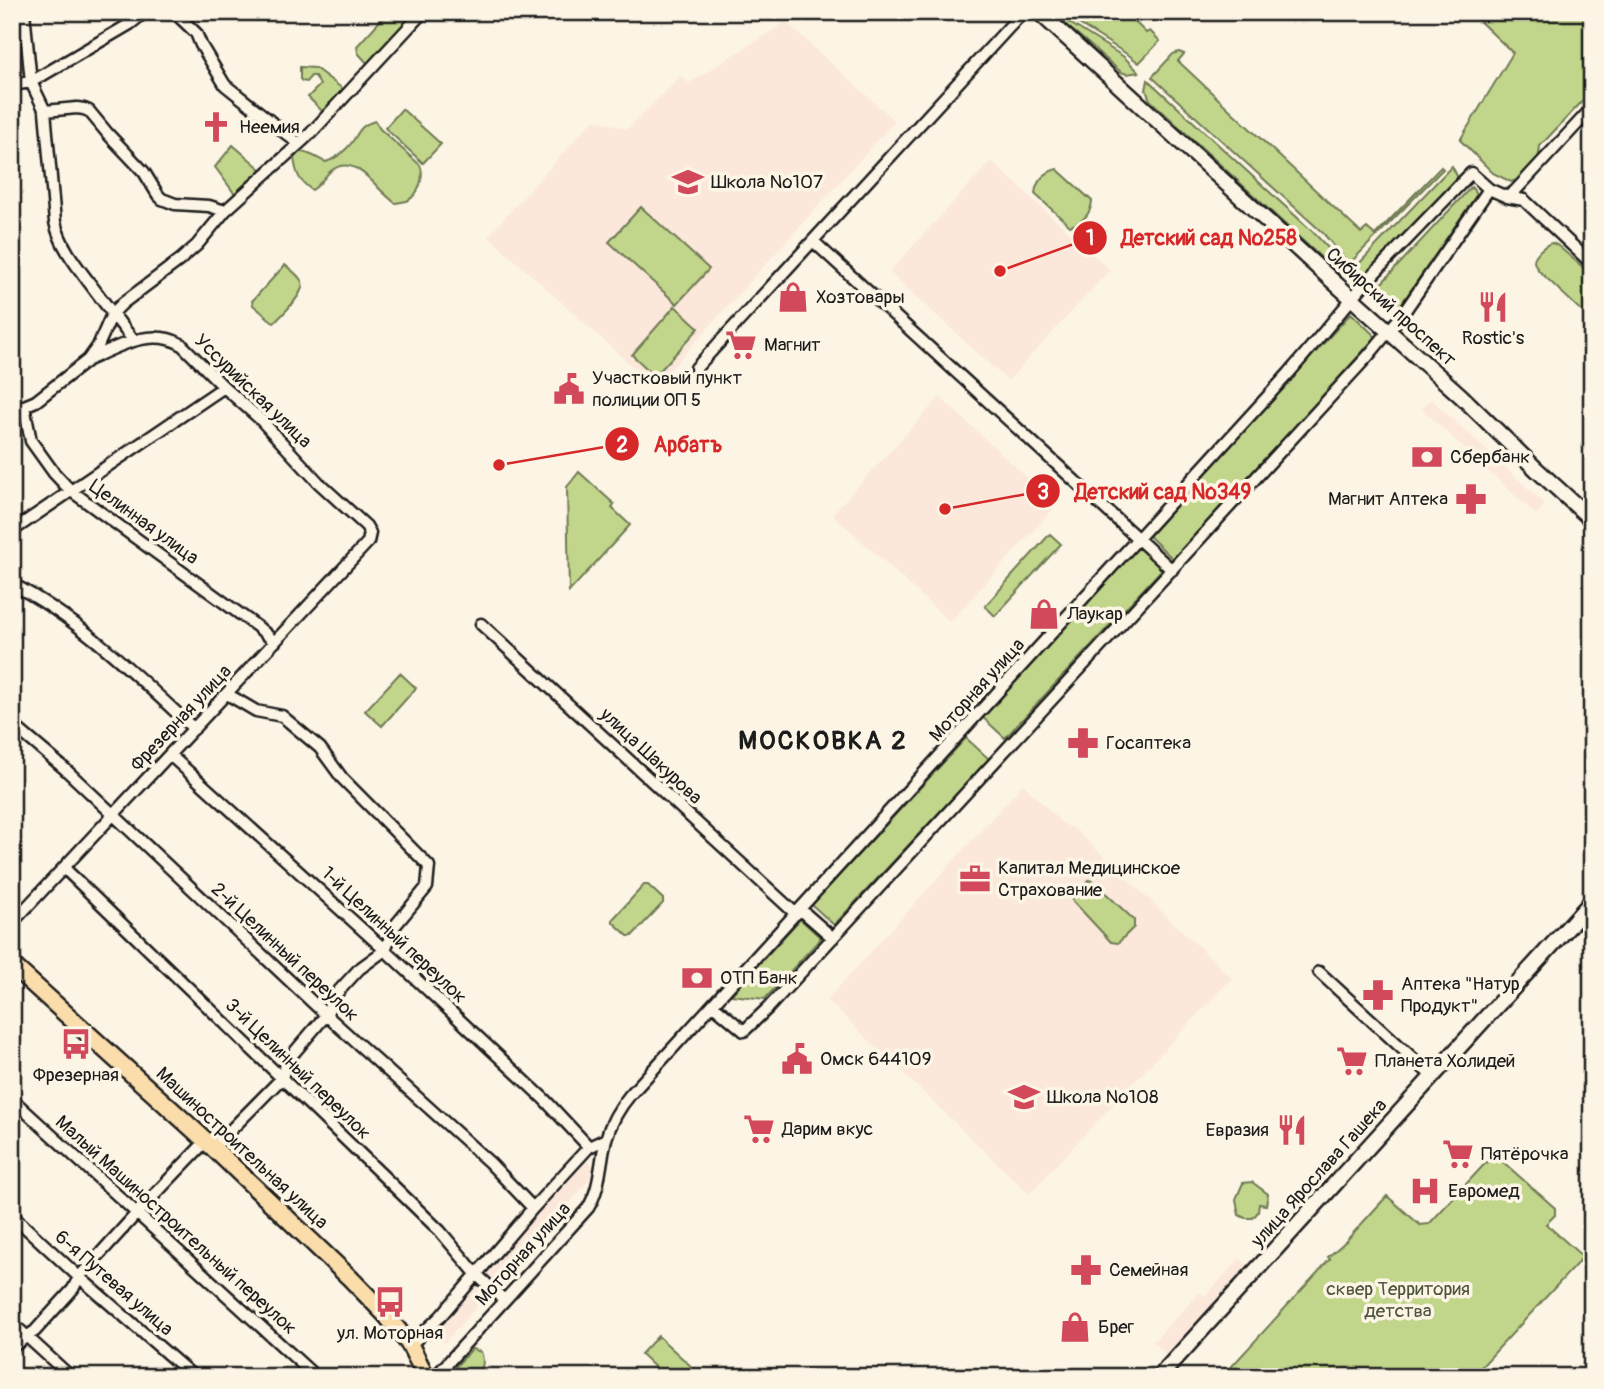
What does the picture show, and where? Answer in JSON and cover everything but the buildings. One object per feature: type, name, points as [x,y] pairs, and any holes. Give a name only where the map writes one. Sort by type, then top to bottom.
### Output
[{"type":"main road","name":"Сибирский проспект","points":[[1039,12],[1461,396],[1592,520]]},
{"type":"main road","name":"улица Ярослава Гашека","points":[[1159,1377],[1592,901]]},
{"type":"main road","name":"Машиностроительная улица","points":[[12,965],[209,1144],[350,1278],[386,1315],[410,1345],[426,1377]]},
{"type":"street","points":[[24,12],[31,82],[45,111],[58,236],[134,341]]},
{"type":"street","points":[[12,85],[31,82],[130,24],[145,12]]},
{"type":"street","points":[[174,12],[196,33],[225,85],[299,144]]},
{"type":"street","points":[[12,409],[36,401],[88,360],[98,346],[112,314],[188,252],[225,211],[311,134],[422,12]]},
{"type":"street","points":[[696,368],[1023,12]]},
{"type":"street","points":[[45,111],[84,108],[144,172],[162,199],[175,204],[209,206],[225,211]]},
{"type":"street","points":[[1507,197],[1592,108]]},
{"type":"street","name":"Моторная улица","points":[[435,1377],[588,1208],[596,1195],[606,1139],[621,1105],[1289,373],[1366,282],[1471,173],[1489,190]]},
{"type":"street","points":[[713,1005],[744,1031],[769,1007],[1368,356],[1402,315],[1489,190],[1524,200],[1592,264]]},
{"type":"street","points":[[813,241],[1171,570]]},
{"type":"street","name":"Уссурийская улица","points":[[88,360],[142,338],[174,341],[192,354],[260,419],[370,533]]},
{"type":"street","points":[[12,531],[224,387]]},
{"type":"street","name":"Целинная улица","points":[[24,406],[31,441],[70,490],[275,642]]},
{"type":"street","name":"Фрезерная улица","points":[[12,923],[368,542],[370,533]]},
{"type":"street","points":[[12,584],[53,607],[98,642],[194,729]]},
{"type":"street","name":"улица Шакурова","points":[[481,624],[798,911],[833,938]]},
{"type":"street","points":[[12,1347],[27,1337],[73,1289],[79,1277],[137,1213],[282,1078],[287,1061],[326,1015],[336,994],[359,969],[385,950],[394,927],[427,887],[429,866],[342,778],[320,748],[282,716],[256,711],[227,694]]},
{"type":"street","name":"2-й Целинный переулок","points":[[12,724],[65,769],[326,1015],[489,1163],[533,1208]]},
{"type":"street","name":"1-й Целинный переулок","points":[[170,754],[544,1099],[589,1147]]},
{"type":"street","name":"3-й Целинный переулок","points":[[64,868],[440,1231],[477,1275],[504,1300]]},
{"type":"street","points":[[1319,972],[1432,1076]]},
{"type":"street","name":"Малый Машиностроительный переулок","points":[[12,1099],[316,1377]]},
{"type":"street","name":"Моторная улица","points":[[410,1345],[440,1317],[589,1147],[606,1139]]},
{"type":"street","name":"6-я Путевая улица","points":[[12,1215],[194,1377]]},
{"type":"street","points":[[12,1323],[71,1377]]},
{"type":"shaded area","name":"Школа №107","points":[[786,22],[895,121],[655,387],[488,236],[594,119],[627,129],[681,76],[689,83]]},
{"type":"shaded area","points":[[991,161],[1110,270],[1008,381],[889,272]]},
{"type":"shaded area","points":[[940,397],[1057,505],[950,622],[832,514]]},
{"type":"shaded area","points":[[1431,399],[1545,504],[1536,515],[1422,409]]},
{"type":"shaded area","name":"Школа №108","points":[[1023,784],[1063,824],[1074,828],[1232,978],[1029,1194],[827,1000]]},
{"type":"shaded area","points":[[584,1158],[595,1168],[584,1187],[444,1343],[433,1333]]},
{"type":"shaded area","points":[[1240,1258],[1249,1267],[1167,1355],[1153,1342],[1200,1292],[1205,1296]]},
{"type":"green space","points":[[388,12],[418,12],[369,65],[358,53],[357,46]]},
{"type":"green space","points":[[1048,12],[1124,57],[1139,72],[1121,72]]},
{"type":"green space","points":[[1060,12],[1125,12],[1146,33],[1150,31],[1160,41],[1139,63]]},
{"type":"green space","points":[[1474,12],[1592,12],[1592,91],[1540,146],[1538,162],[1524,178],[1511,182],[1493,173],[1460,140],[1513,53],[1474,16]]},
{"type":"green space","points":[[1173,54],[1184,54],[1178,61],[1361,233],[1367,228],[1375,235],[1441,167],[1443,169],[1349,264],[1323,233],[1152,77]]},
{"type":"green space","points":[[300,67],[315,68],[347,92],[325,114],[308,97],[320,85],[315,76],[311,76],[306,82],[302,81]]},
{"type":"green space","points":[[1148,80],[1313,232],[1346,267],[1339,274],[1150,100],[1146,90]]},
{"type":"green space","points":[[402,109],[441,144],[423,163],[385,128]]},
{"type":"green space","points":[[375,121],[380,129],[420,165],[420,185],[411,198],[395,203],[366,175],[344,165],[332,170],[312,190],[301,180],[294,158],[299,152],[329,161],[350,145],[364,126]]},
{"type":"green space","points":[[233,145],[262,170],[237,197],[215,167]]},
{"type":"green space","points":[[1452,166],[1457,176],[1456,183],[1365,278],[1354,269]]},
{"type":"green space","points":[[1057,169],[1092,201],[1085,217],[1070,226],[1035,194],[1042,178]]},
{"type":"green space","points":[[1471,187],[1477,194],[1400,306],[1379,286]]},
{"type":"green space","points":[[641,207],[709,269],[677,304],[609,242]]},
{"type":"green space","points":[[1552,243],[1592,275],[1592,321],[1535,265],[1538,252]]},
{"type":"green space","points":[[285,265],[299,277],[302,287],[292,304],[274,323],[253,305],[252,301]]},
{"type":"green space","points":[[675,306],[699,328],[655,376],[632,355]]},
{"type":"green space","points":[[1351,313],[1376,337],[1173,559],[1149,536]]},
{"type":"green space","points":[[579,472],[614,504],[612,508],[630,525],[569,592],[567,487]]},
{"type":"green space","points":[[1050,534],[1061,544],[995,616],[985,606]]},
{"type":"green space","points":[[1138,544],[1163,568],[1005,738],[980,715]]},
{"type":"green space","points":[[400,673],[416,688],[382,726],[365,711]]},
{"type":"green space","points":[[966,738],[989,759],[834,925],[812,905]]},
{"type":"green space","points":[[1089,880],[1134,920],[1134,927],[1118,943],[1111,942],[1072,900]]},
{"type":"green space","points":[[644,885],[648,885],[663,899],[663,903],[632,936],[628,936],[613,919]]},
{"type":"green space","points":[[800,919],[821,938],[765,999],[731,995]]},
{"type":"green space","name":"сквер Территория детства","points":[[1494,1154],[1555,1208],[1555,1215],[1546,1224],[1583,1257],[1472,1377],[1222,1377],[1330,1259],[1328,1257],[1387,1196],[1420,1225],[1429,1224]]},
{"type":"green space","points":[[1252,1182],[1268,1194],[1266,1205],[1259,1204],[1258,1212],[1253,1218],[1245,1218],[1239,1215],[1236,1199],[1243,1183]]},
{"type":"green space","points":[[658,1336],[693,1368],[685,1377],[665,1377],[641,1354]]},
{"type":"green space","points":[[472,1349],[482,1355],[483,1365],[478,1377],[459,1377],[456,1366]]},
{"type":"place","name":"Неемия","points":[[216,127]]},
{"type":"place","name":"Школа №107","points":[[688,182]]},
{"type":"place","name":"Детский сад №258","points":[[1000,271]]},
{"type":"place","name":"Хозтовары","points":[[793,297]]},
{"type":"place","name":"Rostic's","points":[[1493,307]]},
{"type":"place","name":"Магнит","points":[[741,345]]},
{"type":"place","name":"Участковый пункт полиции ОП 5","points":[[569,389]]},
{"type":"place","name":"Сбербанк","points":[[1427,457]]},
{"type":"place","name":"Арбатъ","points":[[499,465]]},
{"type":"place","name":"Магнит Аптека","points":[[1471,499]]},
{"type":"place","name":"Детский сад №349","points":[[945,509]]},
{"type":"place","name":"Лаукар","points":[[1044,614]]},
{"type":"place","name":"Госаптека","points":[[1083,743]]},
{"type":"place","name":"Капитал Медицинское Страхование","points":[[975,879]]},
{"type":"place","name":"ОТП Банк","points":[[697,978]]},
{"type":"place","name":"Аптека \"Натур Продукт\"","points":[[1378,995]]},
{"type":"place","name":"Фрезерная","points":[[76,1044]]},
{"type":"place","name":"Омск 644109","points":[[797,1059]]},
{"type":"place","name":"Планета Холидей","points":[[1352,1061]]},
{"type":"place","name":"Школа №108","points":[[1024,1097]]},
{"type":"place","name":"Дарим вкус","points":[[759,1129]]},
{"type":"place","name":"Евразия","points":[[1292,1130]]},
{"type":"place","name":"Пятёрочка","points":[[1458,1154]]},
{"type":"place","name":"Евромед","points":[[1425,1191]]},
{"type":"place","name":"Семейная","points":[[1086,1270]]},
{"type":"place","name":"ул. Моторная","points":[[390,1302]]},
{"type":"place","name":"Брег","points":[[1075,1327]]},
{"type":"district","name":"МОСКОВКА 2","points":[[823,741]]}]
